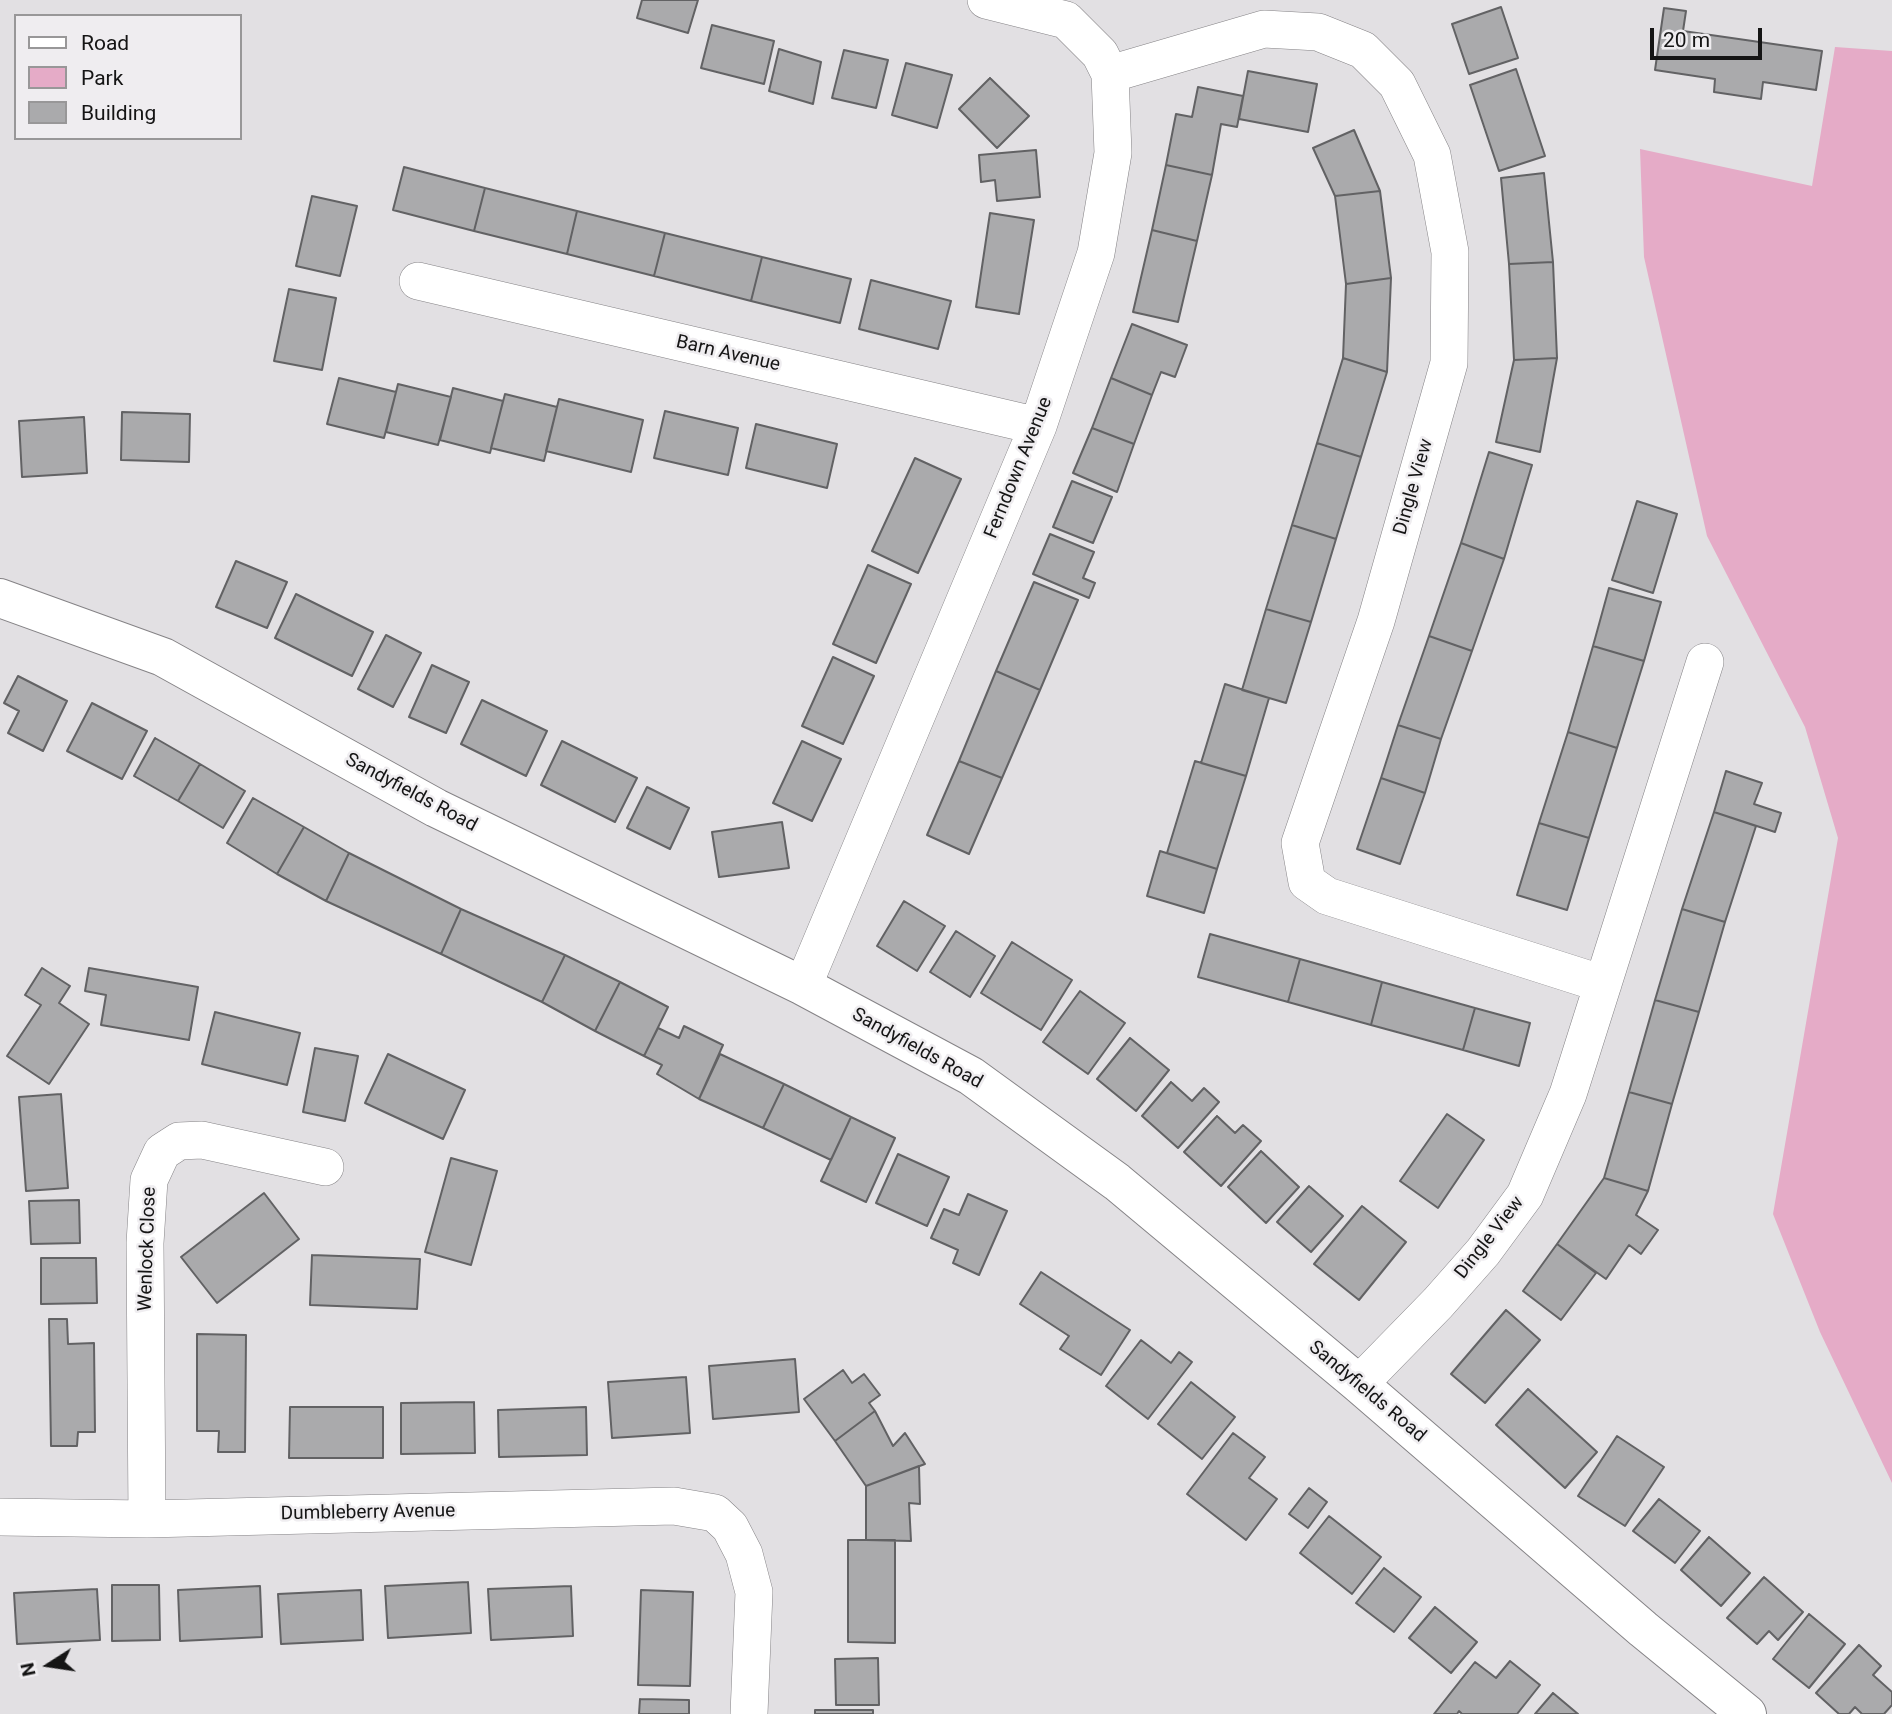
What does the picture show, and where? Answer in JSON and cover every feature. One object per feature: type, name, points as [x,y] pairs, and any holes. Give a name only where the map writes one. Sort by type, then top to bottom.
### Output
[{"type":"street","points":[[986,0],[1066,20],[1100,54],[1110,74]]},
{"type":"street","name":"Dingle View","points":[[1110,74],[1264,29],[1318,32],[1363,50],[1397,84],[1432,155],[1450,252],[1449,363],[1376,621],[1300,843],[1307,882],[1327,896],[1603,984]]},
{"type":"street","name":"Ferndown Avenue","points":[[803,986],[1038,426],[1096,253],[1113,153],[1110,74]]},
{"type":"street","name":"Barn Avenue","points":[[418,281],[1038,426]]},
{"type":"street","name":"Sandyfields Road","points":[[0,598],[163,657],[436,808],[803,986],[971,1076],[1116,1182],[1359,1384],[1643,1629],[1747,1714]]},
{"type":"street","name":"Dingle View","points":[[1359,1384],[1438,1303],[1483,1252],[1525,1195],[1568,1094],[1705,662]]},
{"type":"street","name":"Wenlock Close","points":[[147,1519],[145,1243],[149,1180],[162,1152],[179,1141],[202,1140],[325,1167]]},
{"type":"street","name":"Dumbleberry Avenue","points":[[0,1517],[147,1519],[674,1506],[715,1513],[730,1527],[744,1554],[754,1592],[749,1714]]},
{"type":"green space","points":[[1835,47],[1892,51],[1892,1483],[1820,1332],[1773,1214],[1838,838],[1805,727],[1707,536],[1644,257],[1640,149],[1812,186]]},
{"type":"building","points":[[642,0],[698,0],[688,33],[637,18]]},
{"type":"building","points":[[1501,7],[1518,58],[1469,74],[1452,24]]},
{"type":"building","points":[[1664,8],[1686,11],[1683,31],[1822,51],[1816,90],[1763,82],[1761,99],[1714,92],[1715,79],[1655,70]]},
{"type":"building","points":[[712,25],[774,41],[764,84],[701,68]]},
{"type":"building","points":[[779,49],[821,62],[813,104],[769,91]]},
{"type":"building","points":[[844,50],[888,60],[876,108],[832,98]]},
{"type":"building","points":[[906,63],[952,75],[937,128],[892,115]]},
{"type":"building","points":[[1516,69],[1545,156],[1499,171],[1470,85]]},
{"type":"building","points":[[1248,71],[1317,84],[1308,132],[1239,119]]},
{"type":"building","points":[[990,78],[1029,116],[997,148],[959,109]]},
{"type":"building","points":[[1198,87],[1243,96],[1237,127],[1221,124],[1212,175],[1166,165],[1176,114],[1192,117]]},
{"type":"building","points":[[1354,130],[1380,191],[1335,196],[1313,148]]},
{"type":"building","points":[[1036,150],[1040,197],[997,201],[995,180],[981,182],[979,155]]},
{"type":"building","points":[[1166,165],[1212,175],[1197,241],[1152,230]]},
{"type":"building","points":[[404,167],[485,188],[474,231],[393,210]]},
{"type":"building","points":[[1544,173],[1553,262],[1509,264],[1501,178]]},
{"type":"building","points":[[485,188],[577,211],[567,254],[474,231]]},
{"type":"building","points":[[1380,191],[1391,278],[1346,284],[1335,196]]},
{"type":"building","points":[[312,196],[357,206],[340,276],[296,266]]},
{"type":"building","points":[[577,211],[665,233],[654,276],[567,254]]},
{"type":"building","points":[[990,213],[1034,220],[1019,314],[976,307]]},
{"type":"building","points":[[1152,230],[1197,241],[1178,322],[1133,312]]},
{"type":"building","points":[[665,233],[762,257],[751,301],[654,276]]},
{"type":"building","points":[[762,257],[851,279],[840,323],[751,301]]},
{"type":"building","points":[[1553,262],[1557,358],[1514,360],[1509,264]]},
{"type":"building","points":[[1391,278],[1387,372],[1343,358],[1346,284]]},
{"type":"building","points":[[871,280],[951,301],[938,349],[859,329]]},
{"type":"building","points":[[289,289],[336,298],[322,370],[274,361]]},
{"type":"building","points":[[1132,324],[1187,345],[1175,377],[1161,372],[1152,395],[1111,378]]},
{"type":"building","points":[[1343,358],[1387,372],[1361,457],[1317,443]]},
{"type":"building","points":[[1557,358],[1540,452],[1496,442],[1514,360]]},
{"type":"building","points":[[339,378],[396,392],[384,438],[327,424]]},
{"type":"building","points":[[1111,378],[1152,395],[1134,444],[1092,428]]},
{"type":"building","points":[[398,384],[451,397],[438,445],[386,432]]},
{"type":"building","points":[[453,388],[503,401],[490,453],[440,440]]},
{"type":"building","points":[[505,394],[557,407],[544,461],[491,448]]},
{"type":"building","points":[[559,399],[643,420],[631,472],[546,451]]},
{"type":"building","points":[[665,411],[738,428],[728,475],[654,458]]},
{"type":"building","points":[[122,412],[190,414],[189,462],[121,460]]},
{"type":"building","points":[[84,417],[87,473],[22,477],[19,421]]},
{"type":"building","points":[[756,424],[837,444],[827,488],[746,468]]},
{"type":"building","points":[[1092,428],[1134,444],[1117,492],[1073,473]]},
{"type":"building","points":[[1317,443],[1361,457],[1336,539],[1292,525]]},
{"type":"building","points":[[1489,452],[1532,465],[1504,559],[1461,543]]},
{"type":"building","points":[[915,458],[961,479],[918,573],[872,551]]},
{"type":"building","points":[[1072,481],[1112,497],[1093,543],[1053,527]]},
{"type":"building","points":[[1637,501],[1677,514],[1653,593],[1612,580]]},
{"type":"building","points":[[1292,525],[1336,539],[1311,622],[1266,609]]},
{"type":"building","points":[[1050,534],[1094,552],[1083,578],[1095,583],[1089,598],[1033,574]]},
{"type":"building","points":[[1461,543],[1504,559],[1472,651],[1429,636]]},
{"type":"building","points":[[236,561],[287,582],[267,628],[216,607]]},
{"type":"building","points":[[868,565],[911,584],[876,663],[833,644]]},
{"type":"building","points":[[1034,582],[1078,600],[1040,690],[996,671]]},
{"type":"building","points":[[1609,588],[1661,602],[1644,661],[1593,646]]},
{"type":"building","points":[[296,594],[373,632],[352,676],[275,638]]},
{"type":"building","points":[[1266,609],[1311,622],[1286,703],[1242,690]]},
{"type":"building","points":[[386,635],[421,653],[393,707],[358,689]]},
{"type":"building","points":[[1429,636],[1472,651],[1441,739],[1398,725]]},
{"type":"building","points":[[1593,646],[1644,661],[1617,748],[1568,732]]},
{"type":"building","points":[[833,657],[874,676],[843,744],[802,726]]},
{"type":"building","points":[[432,665],[469,682],[446,733],[409,717]]},
{"type":"building","points":[[996,671],[1040,690],[1002,778],[959,761]]},
{"type":"building","points":[[18,676],[67,701],[43,751],[8,733],[19,711],[4,703]]},
{"type":"building","points":[[1225,684],[1269,698],[1246,776],[1201,763]]},
{"type":"building","points":[[482,700],[547,731],[526,776],[461,744]]},
{"type":"building","points":[[92,703],[147,731],[122,779],[67,751]]},
{"type":"building","points":[[1398,725],[1441,739],[1425,793],[1381,778]]},
{"type":"building","points":[[1568,732],[1617,748],[1589,838],[1539,823]]},
{"type":"building","points":[[155,738],[200,764],[178,801],[134,776]]},
{"type":"building","points":[[562,741],[637,778],[615,822],[541,785]]},
{"type":"building","points":[[802,741],[841,759],[812,821],[773,803]]},
{"type":"building","points":[[959,761],[1002,778],[969,854],[927,835]]},
{"type":"building","points":[[1195,761],[1246,776],[1217,869],[1167,853]]},
{"type":"building","points":[[200,764],[245,791],[223,828],[178,801]]},
{"type":"building","points":[[1726,771],[1762,783],[1754,804],[1781,813],[1775,832],[1714,812]]},
{"type":"building","points":[[1381,778],[1425,793],[1400,864],[1357,849]]},
{"type":"building","points":[[647,787],[689,808],[670,849],[627,828]]},
{"type":"building","points":[[253,798],[304,827],[277,874],[227,843]]},
{"type":"building","points":[[1714,812],[1756,826],[1725,922],[1682,909]]},
{"type":"building","points":[[782,822],[789,868],[719,877],[712,832]]},
{"type":"building","points":[[1539,823],[1589,838],[1567,910],[1517,895]]},
{"type":"building","points":[[304,827],[349,853],[326,901],[277,874]]},
{"type":"building","points":[[1160,851],[1217,869],[1204,913],[1147,896]]},
{"type":"building","points":[[349,853],[461,909],[441,954],[326,901]]},
{"type":"building","points":[[904,901],[945,926],[917,971],[877,946]]},
{"type":"building","points":[[461,909],[565,955],[542,1002],[441,954]]},
{"type":"building","points":[[1682,909],[1725,922],[1699,1012],[1655,1000]]},
{"type":"building","points":[[956,931],[995,956],[970,997],[930,972]]},
{"type":"building","points":[[1210,934],[1300,959],[1288,1002],[1198,977]]},
{"type":"building","points":[[1012,942],[1072,980],[1041,1030],[981,993]]},
{"type":"building","points":[[565,955],[620,982],[595,1031],[542,1002]]},
{"type":"building","points":[[1300,959],[1382,982],[1371,1025],[1288,1002]]},
{"type":"building","points":[[42,968],[70,986],[59,1003],[89,1024],[49,1084],[7,1056],[41,1005],[25,995]]},
{"type":"building","points":[[89,968],[198,987],[189,1040],[101,1025],[106,995],[85,991]]},
{"type":"building","points":[[620,982],[668,1007],[644,1056],[595,1031]]},
{"type":"building","points":[[1382,982],[1475,1008],[1463,1050],[1371,1025]]},
{"type":"building","points":[[1080,991],[1125,1023],[1088,1074],[1043,1042]]},
{"type":"building","points":[[1655,1000],[1699,1012],[1672,1104],[1629,1092]]},
{"type":"building","points":[[1475,1008],[1530,1023],[1519,1066],[1463,1050]]},
{"type":"building","points":[[215,1012],[300,1033],[287,1085],[202,1064]]},
{"type":"building","points":[[684,1026],[723,1045],[699,1099],[657,1074],[662,1065],[644,1056],[658,1028],[679,1038]]},
{"type":"building","points":[[1130,1038],[1169,1070],[1136,1111],[1097,1079]]},
{"type":"building","points":[[315,1048],[358,1056],[345,1121],[303,1112]]},
{"type":"building","points":[[388,1054],[465,1090],[443,1139],[365,1103]]},
{"type":"building","points":[[720,1054],[784,1084],[763,1128],[699,1099]]},
{"type":"building","points":[[1171,1082],[1192,1101],[1204,1088],[1219,1102],[1178,1148],[1142,1116]]},
{"type":"building","points":[[784,1084],[851,1117],[831,1160],[763,1128]]},
{"type":"building","points":[[1629,1092],[1672,1104],[1648,1191],[1604,1178]]},
{"type":"building","points":[[61,1094],[68,1188],[26,1191],[19,1097]]},
{"type":"building","points":[[1447,1114],[1484,1140],[1438,1208],[1400,1181]]},
{"type":"building","points":[[1217,1116],[1235,1133],[1243,1125],[1261,1141],[1221,1186],[1184,1152]]},
{"type":"building","points":[[851,1117],[895,1138],[866,1202],[821,1181]]},
{"type":"building","points":[[1261,1151],[1299,1187],[1266,1223],[1228,1187]]},
{"type":"building","points":[[898,1154],[949,1177],[927,1226],[876,1203]]},
{"type":"building","points":[[451,1158],[497,1171],[471,1265],[425,1252]]},
{"type":"building","points":[[1604,1178],[1648,1191],[1636,1215],[1658,1230],[1641,1254],[1629,1245],[1606,1279],[1557,1244]]},
{"type":"building","points":[[1309,1186],[1343,1216],[1311,1252],[1277,1222]]},
{"type":"building","points":[[264,1193],[299,1239],[217,1303],[181,1257]]},
{"type":"building","points":[[968,1194],[1007,1211],[979,1275],[953,1263],[958,1250],[931,1238],[944,1209],[959,1215]]},
{"type":"building","points":[[79,1200],[80,1243],[31,1244],[29,1201]]},
{"type":"building","points":[[1362,1206],[1406,1242],[1359,1300],[1314,1264]]},
{"type":"building","points":[[1557,1244],[1596,1273],[1561,1320],[1523,1291]]},
{"type":"building","points":[[312,1255],[420,1259],[417,1309],[310,1305]]},
{"type":"building","points":[[41,1258],[96,1258],[97,1303],[41,1304]]},
{"type":"building","points":[[1041,1272],[1130,1330],[1101,1375],[1060,1349],[1069,1336],[1020,1304]]},
{"type":"building","points":[[1506,1310],[1540,1340],[1485,1403],[1451,1374]]},
{"type":"building","points":[[49,1319],[67,1319],[68,1344],[94,1343],[95,1432],[78,1432],[77,1446],[51,1446]]},
{"type":"building","points":[[197,1334],[246,1335],[245,1452],[218,1452],[219,1431],[197,1431]]},
{"type":"building","points":[[1141,1340],[1171,1363],[1179,1352],[1192,1362],[1148,1419],[1106,1386]]},
{"type":"building","points":[[795,1359],[799,1412],[713,1419],[709,1366]]},
{"type":"building","points":[[843,1370],[852,1383],[864,1374],[880,1395],[869,1403],[875,1411],[835,1441],[804,1399]]},
{"type":"building","points":[[686,1377],[690,1433],[612,1438],[608,1382]]},
{"type":"building","points":[[1191,1382],[1235,1417],[1202,1459],[1158,1424]]},
{"type":"building","points":[[1528,1389],[1597,1452],[1565,1488],[1496,1425]]},
{"type":"building","points":[[474,1402],[475,1453],[401,1454],[401,1403]]},
{"type":"building","points":[[290,1407],[383,1407],[383,1458],[289,1458]]},
{"type":"building","points":[[586,1407],[587,1455],[499,1457],[498,1410]]},
{"type":"building","points":[[875,1411],[893,1446],[905,1433],[925,1464],[866,1486],[835,1441]]},
{"type":"building","points":[[1233,1433],[1265,1457],[1249,1478],[1277,1499],[1246,1540],[1187,1494]]},
{"type":"building","points":[[1617,1436],[1664,1467],[1625,1526],[1578,1496]]},
{"type":"building","points":[[919,1466],[920,1504],[909,1503],[911,1541],[866,1540],[866,1486]]},
{"type":"building","points":[[1309,1488],[1327,1502],[1308,1528],[1289,1514]]},
{"type":"building","points":[[1659,1499],[1700,1531],[1675,1563],[1633,1531]]},
{"type":"building","points":[[1329,1516],[1381,1557],[1352,1594],[1300,1553]]},
{"type":"building","points":[[1709,1537],[1750,1573],[1721,1606],[1681,1570]]},
{"type":"building","points":[[848,1540],[895,1540],[895,1643],[848,1642]]},
{"type":"building","points":[[1384,1568],[1421,1597],[1394,1632],[1356,1603]]},
{"type":"building","points":[[1764,1577],[1803,1612],[1778,1640],[1769,1631],[1757,1644],[1727,1618]]},
{"type":"building","points":[[468,1582],[471,1633],[388,1638],[385,1586]]},
{"type":"building","points":[[112,1585],[159,1585],[160,1640],[112,1641]]},
{"type":"building","points":[[260,1586],[262,1637],[180,1641],[178,1590]]},
{"type":"building","points":[[571,1586],[573,1636],[491,1640],[488,1589]]},
{"type":"building","points":[[97,1589],[100,1640],[17,1644],[14,1593]]},
{"type":"building","points":[[361,1590],[363,1640],[281,1644],[278,1594]]},
{"type":"building","points":[[641,1590],[693,1592],[690,1686],[638,1685]]},
{"type":"building","points":[[1435,1607],[1477,1642],[1451,1673],[1409,1638]]},
{"type":"building","points":[[1809,1614],[1845,1644],[1809,1688],[1773,1659]]},
{"type":"building","points":[[1859,1645],[1881,1666],[1873,1675],[1892,1692],[1892,1705],[1884,1714],[1862,1714],[1855,1707],[1849,1714],[1839,1714],[1816,1693]]},
{"type":"building","points":[[878,1658],[879,1705],[836,1705],[835,1659]]},
{"type":"building","points":[[1510,1661],[1540,1685],[1517,1714],[1462,1714],[1459,1711],[1457,1714],[1434,1714],[1475,1662],[1496,1678]]},
{"type":"building","points":[[1553,1693],[1578,1714],[1535,1714]]},
{"type":"building","points":[[640,1699],[689,1700],[689,1714],[639,1714]]},
{"type":"building","points":[[815,1710],[873,1710],[873,1714],[815,1714]]}]
